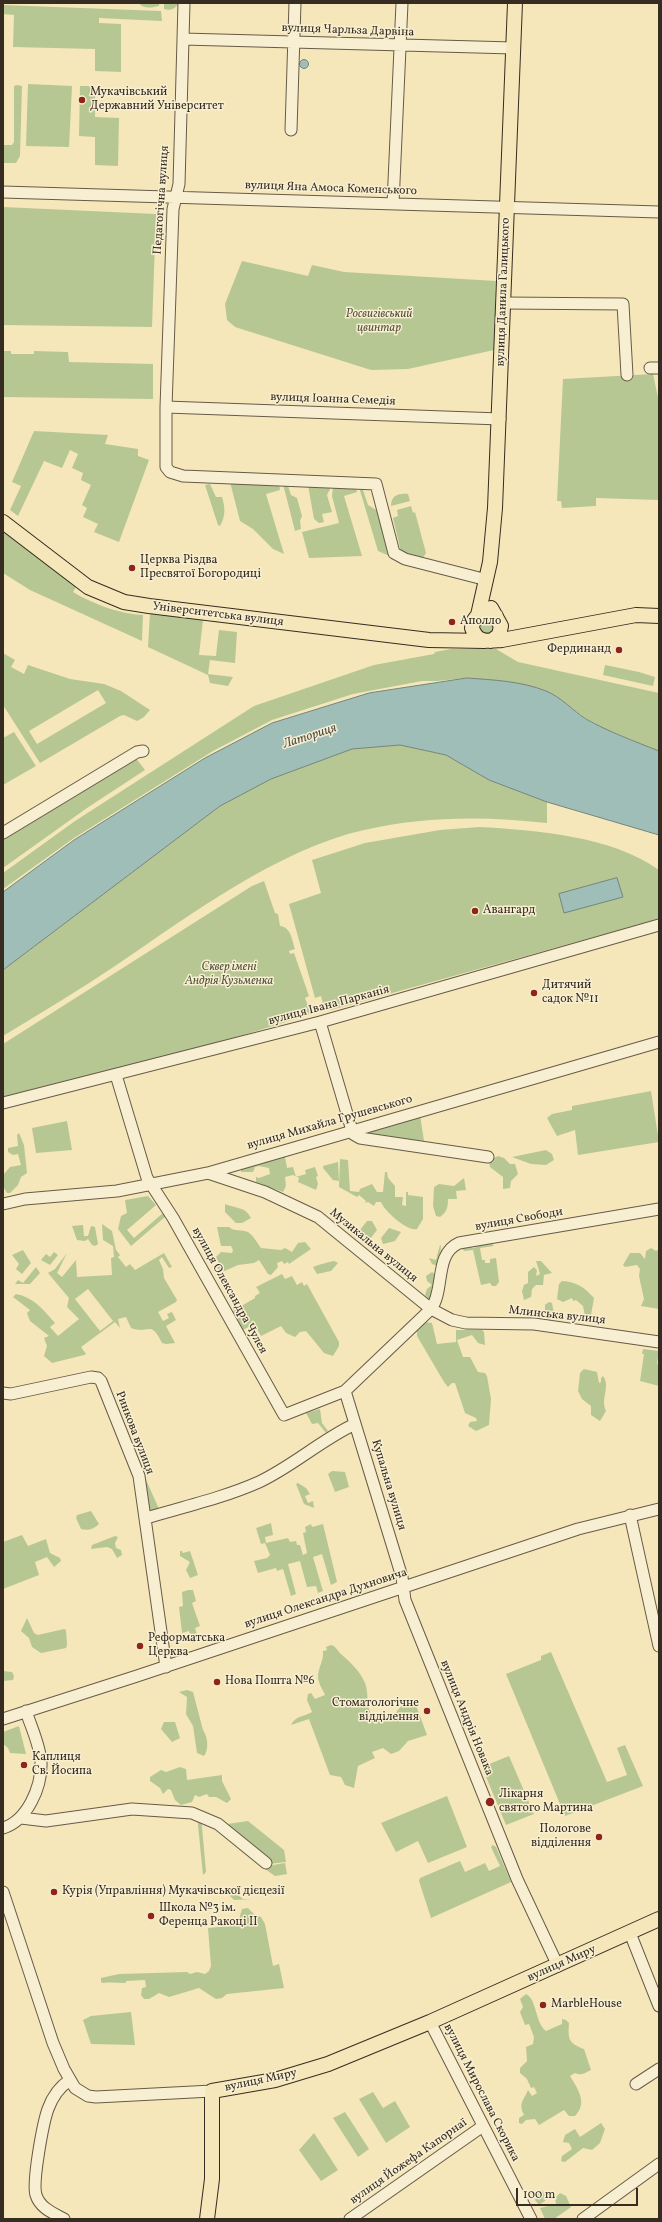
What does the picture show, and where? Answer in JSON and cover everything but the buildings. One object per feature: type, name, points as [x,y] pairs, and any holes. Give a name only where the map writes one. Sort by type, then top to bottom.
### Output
[{"type":"main road","name":"вулиця Данила Галицького","points":[[475,619],[487,580],[494,515],[500,419],[515,3]]},
{"type":"main road","name":"Університетська вулиця","points":[[3,522],[88,587],[124,602],[274,622],[459,641],[488,641],[636,615],[659,616]]},
{"type":"main road","name":"вулиця Данила Галицького","points":[[487,580],[490,606],[498,619]]},
{"type":"main road","points":[[459,641],[469,630],[475,619],[488,612],[515,631],[525,634]]},
{"type":"main road","points":[[475,619],[474,633],[480,640],[488,641],[501,631],[498,619]]},
{"type":"main road","name":"вулиця Миру","points":[[212,2091],[250,2086],[292,2076],[430,2022],[558,1966],[659,1919]]},
{"type":"main road","points":[[207,2219],[212,2179],[212,2091]]},
{"type":"street","name":"Педагогічна вулиця","points":[[166,403],[173,209],[177,197],[184,3]]},
{"type":"street","points":[[291,130],[295,3]]},
{"type":"street","points":[[393,204],[402,3]]},
{"type":"street","name":"вулиця Чарльза Дарвіна","points":[[183,39],[513,48]]},
{"type":"street","name":"вулиця Яна Амоса Коменського","points":[[3,192],[659,212]]},
{"type":"street","points":[[504,303],[623,304],[627,375]]},
{"type":"street","points":[[166,403],[166,467],[176,475],[376,484],[394,552],[404,559],[487,580]]},
{"type":"street","name":"вулиця Іоанна Семедія","points":[[166,403],[500,419]]},
{"type":"street","points":[[3,832],[137,752],[143,751]]},
{"type":"street","name":"вулиця Івана Парканія","points":[[3,1103],[320,1022],[659,925]]},
{"type":"street","points":[[320,1022],[351,1131],[360,1138],[488,1157]]},
{"type":"street","name":"вулиця Михайла Грушевського","points":[[3,1204],[151,1185],[208,1172],[659,1042]]},
{"type":"street","name":"вулиця Олександра Чулея","points":[[116,1075],[142,1165],[151,1185],[173,1218],[284,1415],[345,1391]]},
{"type":"street","name":"Музикальна вулиця","points":[[208,1172],[265,1192],[318,1217],[430,1309]]},
{"type":"street","name":"вулиця Свободи","points":[[345,1391],[430,1309],[438,1296],[445,1256],[452,1246],[459,1243],[659,1209]]},
{"type":"street","name":"Млинська вулиця","points":[[430,1309],[452,1320],[466,1323],[534,1324],[659,1342]]},
{"type":"street","name":"Ринкова вулиця","points":[[3,1393],[11,1394],[91,1376],[98,1378],[136,1469],[146,1518],[166,1667]]},
{"type":"street","name":"Купальна вулиця","points":[[345,1391],[405,1587]]},
{"type":"street","points":[[146,1518],[258,1482],[287,1466],[329,1437],[355,1424]]},
{"type":"street","name":"вулиця Олександра Духновича","points":[[3,1719],[166,1667],[578,1529],[659,1509]]},
{"type":"street","points":[[630,1515],[659,1646]]},
{"type":"street","name":"вулиця Андрія Новака","points":[[405,1587],[405,1600],[454,1725],[517,1879],[558,1966]]},
{"type":"street","points":[[3,1828],[21,1818],[37,1787],[41,1763],[26,1711]]},
{"type":"street","points":[[21,1818],[46,1821],[132,1809],[192,1813],[218,1824],[266,1863]]},
{"type":"street","name":"вулиця Миру","points":[[3,1892],[53,2043],[73,2086],[82,2092],[96,2097],[212,2091]]},
{"type":"street","points":[[630,1933],[659,2006]]},
{"type":"street","name":"вулиця Мирослава Скорика","points":[[430,2022],[531,2219]]},
{"type":"street","points":[[636,2084],[659,2069]]},
{"type":"street","points":[[64,2219],[47,2210],[41,2204],[36,2195],[36,2176],[48,2110],[55,2095],[70,2080]]},
{"type":"street","name":"вулиця Йожефа Капорнаї","points":[[350,2219],[483,2126]]},
{"type":"street","points":[[584,2219],[659,2164]]},
{"type":"green space","points":[[139,3],[159,3],[159,6],[151,8],[145,7]]},
{"type":"green space","points":[[164,3],[179,3],[174,8],[169,10],[164,9]]},
{"type":"green space","points":[[3,5],[161,11],[162,21],[99,18],[99,23],[121,24],[121,72],[95,71],[95,49],[13,47],[14,15],[3,14]]},
{"type":"green space","points":[[28,84],[72,86],[69,147],[26,146]]},
{"type":"green space","points":[[14,86],[22,86],[20,156],[16,163],[3,163],[3,145],[12,145],[14,142]]},
{"type":"green space","points":[[80,86],[95,86],[95,117],[119,118],[118,166],[95,165],[95,137],[79,136]]},
{"type":"green space","points":[[3,207],[156,214],[152,327],[3,325]]},
{"type":"green space","name":"Росвигівський цвинтар","points":[[242,261],[308,276],[312,265],[344,272],[496,281],[494,350],[408,369],[371,370],[235,327],[227,320],[225,304]]},
{"type":"green space","points":[[3,351],[11,351],[11,354],[34,354],[34,351],[68,352],[69,362],[153,364],[153,399],[3,397]]},
{"type":"green space","points":[[653,374],[659,402],[659,500],[596,498],[596,506],[562,508],[561,501],[557,501],[563,379]]},
{"type":"green space","points":[[34,431],[108,435],[105,444],[138,449],[138,456],[149,460],[119,542],[94,532],[98,524],[83,517],[87,508],[82,505],[91,485],[81,480],[83,473],[72,468],[78,454],[70,450],[62,468],[44,461],[18,516],[10,510],[21,486],[12,482]]},
{"type":"green space","points":[[230,482],[279,483],[280,490],[266,494],[284,554],[273,549],[253,529],[240,521]]},
{"type":"green space","points":[[287,483],[291,495],[297,498],[302,516],[300,521],[301,529],[295,531],[283,484]]},
{"type":"green space","points":[[210,484],[216,497],[222,497],[223,501],[224,515],[220,526],[218,525],[205,485]]},
{"type":"green space","points":[[308,485],[328,486],[330,489],[327,495],[332,512],[322,514],[324,522],[319,523],[314,519]]},
{"type":"green space","points":[[333,487],[356,487],[357,492],[344,496],[362,556],[309,558],[302,532],[339,523],[332,496]]},
{"type":"green space","points":[[359,487],[362,487],[368,505],[378,511],[394,558],[378,551]]},
{"type":"green space","points":[[402,494],[408,494],[410,501],[391,506],[392,499],[394,497]]},
{"type":"green space","points":[[411,506],[413,513],[415,512],[426,553],[422,559],[401,552],[393,518],[398,516],[397,510]]},
{"type":"green space","points":[[3,527],[77,585],[73,592],[89,601],[107,608],[125,613],[143,615],[142,641],[30,590],[3,573]]},
{"type":"green space","points":[[150,613],[203,620],[199,655],[216,656],[219,630],[237,632],[235,663],[210,660],[208,674],[233,677],[228,686],[210,683],[208,675],[148,647]]},
{"type":"green space","points":[[484,620],[490,620],[494,624],[494,630],[490,634],[484,634],[480,630],[480,624]]},
{"type":"green space","points":[[451,649],[496,649],[518,662],[659,693],[659,751],[607,730],[585,718],[559,699],[467,678],[422,681],[353,694],[272,720],[213,751],[74,838],[3,889],[3,873],[75,821],[254,706],[374,665],[434,654],[435,652]]},
{"type":"green space","points":[[3,653],[15,660],[11,667],[24,674],[28,665],[70,679],[104,684],[121,691],[150,710],[144,717],[137,721],[124,715],[120,716],[40,763],[3,705]],"holes":[[[98,690],[106,703],[37,744],[29,731]]]},
{"type":"green space","points":[[605,665],[655,677],[653,686],[603,675]]},
{"type":"green space","points":[[14,732],[36,766],[3,785],[3,738]]},
{"type":"green space","points":[[400,745],[446,755],[489,780],[547,802],[547,823],[478,818],[432,820],[387,825],[332,839],[300,852],[236,886],[205,905],[118,964],[3,1036],[3,970],[220,806],[271,779],[352,749]]},
{"type":"green space","points":[[135,757],[145,770],[87,808],[3,868],[3,839]]},
{"type":"green space","name":"Авангард","points":[[479,827],[524,830],[572,837],[619,849],[640,859],[659,870],[659,919],[331,1010],[324,1007],[321,996],[315,998],[289,904],[321,893],[312,860],[365,843],[440,830]]},
{"type":"green space","name":"Сквер імені Андрія Кузьменка","points":[[264,881],[275,913],[278,914],[280,926],[289,931],[292,938],[295,949],[289,951],[290,954],[294,953],[309,996],[305,998],[311,1014],[215,1044],[3,1097],[3,1044],[252,886]]},
{"type":"green space","points":[[651,1091],[659,1142],[578,1155],[575,1130],[557,1136],[547,1118],[552,1114],[572,1110],[572,1106]]},
{"type":"green space","points":[[420,1115],[424,1141],[364,1134],[364,1131]]},
{"type":"green space","points":[[67,1121],[72,1150],[36,1153],[32,1128]]},
{"type":"green space","points":[[19,1133],[24,1145],[27,1173],[21,1177],[18,1185],[10,1193],[7,1193],[4,1188],[4,1174],[10,1167],[21,1165],[18,1154],[13,1155],[8,1152],[8,1148],[18,1146],[17,1135]]},
{"type":"green space","points":[[546,1150],[552,1154],[554,1160],[546,1165],[531,1164],[512,1157]]},
{"type":"green space","points":[[498,1156],[504,1158],[510,1164],[515,1164],[518,1174],[511,1181],[510,1188],[503,1189],[503,1177],[490,1167],[489,1161]]},
{"type":"green space","points":[[285,1157],[287,1168],[293,1167],[296,1176],[293,1175],[285,1177],[286,1186],[283,1192],[256,1182],[256,1177],[259,1178],[270,1174],[269,1168],[259,1166],[255,1167],[253,1172],[241,1172],[241,1169]]},
{"type":"green space","points":[[340,1159],[348,1160],[350,1191],[359,1192],[360,1189],[372,1184],[377,1192],[383,1192],[385,1172],[387,1172],[388,1178],[395,1186],[395,1197],[403,1197],[402,1205],[406,1206],[406,1192],[408,1192],[408,1195],[423,1197],[423,1219],[417,1229],[413,1229],[402,1224],[383,1206],[381,1202],[376,1202],[374,1206],[368,1202],[365,1203],[366,1201],[359,1195],[357,1197],[339,1187]]},
{"type":"green space","points":[[338,1162],[339,1181],[333,1180],[323,1168],[323,1166]]},
{"type":"green space","points":[[315,1167],[318,1176],[316,1177],[318,1184],[316,1190],[298,1182],[299,1178],[297,1177],[306,1174],[305,1170]]},
{"type":"green space","points":[[464,1178],[466,1190],[456,1191],[457,1199],[448,1199],[446,1211],[440,1217],[436,1216],[433,1206],[434,1187],[439,1184],[454,1186]]},
{"type":"green space","points":[[148,1196],[156,1205],[127,1230],[134,1238],[163,1213],[165,1217],[131,1246],[118,1229],[121,1216],[127,1213],[125,1200]]},
{"type":"green space","points":[[225,1204],[246,1211],[251,1218],[242,1223],[236,1223],[225,1212]]},
{"type":"green space","points":[[367,1221],[372,1221],[377,1230],[370,1239],[362,1241],[360,1239],[360,1230]]},
{"type":"green space","points":[[102,1224],[112,1231],[116,1250],[120,1255],[118,1257],[126,1267],[130,1264],[135,1270],[164,1253],[172,1267],[169,1268],[162,1257],[159,1260],[163,1269],[164,1278],[177,1300],[158,1312],[163,1321],[169,1318],[167,1314],[172,1312],[176,1320],[166,1326],[175,1343],[162,1343],[152,1330],[137,1330],[131,1328],[126,1317],[118,1319],[120,1328],[115,1322],[81,1347],[86,1354],[52,1363],[44,1356],[47,1346],[44,1338],[49,1336],[30,1321],[27,1313],[30,1310],[13,1297],[16,1294],[28,1298],[38,1305],[55,1323],[50,1327],[58,1336],[79,1319],[67,1307],[69,1298],[48,1273],[55,1269],[67,1253],[57,1273],[62,1277],[76,1260],[77,1277],[112,1275],[111,1258],[114,1257],[113,1246],[103,1240]],"holes":[[[88,1289],[113,1321],[100,1331],[75,1299]]]},
{"type":"green space","points":[[83,1225],[84,1236],[88,1236],[91,1226],[95,1227],[98,1244],[95,1246],[92,1245],[88,1239],[85,1241],[77,1240],[72,1226]]},
{"type":"green space","points":[[217,1227],[229,1227],[231,1229],[248,1232],[261,1248],[281,1250],[285,1248],[292,1252],[298,1243],[305,1242],[311,1249],[289,1264],[288,1262],[284,1264],[282,1261],[277,1263],[278,1267],[271,1275],[268,1274],[259,1260],[254,1263],[238,1265],[220,1273],[217,1267],[220,1265],[216,1257],[221,1252],[232,1253],[233,1250],[231,1246],[221,1246]]},
{"type":"green space","points":[[389,1228],[401,1232],[395,1241],[383,1244],[381,1238]]},
{"type":"green space","points":[[490,1242],[494,1246],[480,1248],[482,1260],[485,1260],[485,1263],[490,1263],[490,1259],[496,1258],[499,1282],[496,1286],[492,1286],[490,1283],[481,1285],[473,1250],[464,1251],[462,1248],[467,1246],[474,1248],[481,1244]]},
{"type":"green space","points":[[440,1245],[438,1266],[432,1264],[429,1258],[436,1260]]},
{"type":"green space","points":[[651,1248],[656,1251],[659,1249],[659,1309],[641,1306],[644,1299],[639,1276],[640,1269],[637,1265],[625,1267],[623,1265],[630,1253],[640,1253],[645,1259],[646,1251]]},
{"type":"green space","points":[[23,1250],[31,1263],[22,1274],[16,1269],[19,1264],[12,1255]]},
{"type":"green space","points":[[54,1252],[58,1255],[50,1265],[41,1260],[46,1254],[50,1257]]},
{"type":"green space","points":[[334,1261],[338,1263],[331,1271],[317,1274],[313,1267],[321,1264]]},
{"type":"green space","points":[[536,1261],[541,1261],[552,1273],[544,1275],[543,1285],[536,1285],[532,1289],[531,1297],[524,1300],[522,1291],[524,1285],[528,1283],[528,1272],[534,1267],[537,1270],[536,1276],[540,1274]]},
{"type":"green space","points":[[36,1267],[40,1273],[30,1284],[15,1284],[18,1280],[23,1283]]},
{"type":"green space","points":[[432,1272],[437,1276],[430,1301],[425,1295],[427,1289],[432,1285],[427,1281],[426,1276]]},
{"type":"green space","points":[[282,1274],[285,1279],[292,1276],[297,1285],[302,1282],[304,1286],[307,1284],[339,1342],[339,1346],[333,1356],[324,1353],[306,1331],[300,1332],[295,1337],[286,1333],[281,1326],[261,1336],[254,1324],[243,1330],[233,1311],[255,1298],[255,1296],[260,1293],[256,1287]]},
{"type":"green space","points":[[562,1281],[580,1286],[594,1298],[591,1315],[585,1316],[583,1306],[576,1300],[573,1301],[572,1298],[563,1302],[557,1299],[559,1284]]},
{"type":"green space","points":[[549,1302],[552,1303],[554,1314],[550,1317],[545,1312],[545,1305]]},
{"type":"green space","points":[[425,1322],[432,1323],[437,1344],[456,1342],[456,1330],[482,1330],[484,1332],[485,1345],[478,1343],[472,1335],[457,1340],[463,1357],[470,1357],[478,1372],[485,1373],[487,1376],[491,1399],[489,1425],[476,1431],[468,1426],[470,1422],[477,1421],[476,1418],[465,1413],[455,1383],[452,1383],[448,1387],[417,1336],[417,1329]]},
{"type":"green space","points":[[643,1349],[659,1351],[657,1364],[659,1365],[659,1386],[640,1381],[644,1354],[642,1354]]},
{"type":"green space","points":[[584,1369],[597,1372],[599,1383],[601,1382],[601,1378],[603,1376],[605,1380],[606,1388],[604,1406],[606,1411],[600,1421],[591,1415],[591,1406],[582,1399],[578,1391],[580,1373]]},
{"type":"green space","points":[[320,1409],[322,1423],[328,1431],[326,1433],[318,1423],[312,1424],[306,1413]]},
{"type":"green space","points":[[332,1471],[345,1472],[349,1487],[335,1492],[328,1474]]},
{"type":"green space","points":[[143,1473],[159,1509],[148,1512]]},
{"type":"green space","points":[[298,1483],[306,1488],[310,1494],[305,1496],[308,1503],[313,1501],[314,1508],[304,1504],[296,1484]]},
{"type":"green space","points":[[91,1511],[99,1524],[91,1529],[81,1529],[76,1518],[77,1515]]},
{"type":"green space","points":[[271,1523],[273,1535],[265,1537],[266,1543],[288,1538],[290,1542],[296,1541],[297,1545],[300,1545],[303,1555],[307,1553],[303,1533],[306,1532],[305,1527],[311,1524],[312,1527],[323,1524],[337,1582],[331,1585],[322,1554],[313,1557],[323,1591],[318,1593],[316,1586],[307,1587],[300,1561],[288,1564],[296,1594],[291,1596],[283,1569],[277,1571],[276,1568],[258,1573],[254,1561],[267,1558],[270,1555],[265,1543],[261,1544],[256,1528]]},
{"type":"green space","points":[[22,1535],[28,1546],[46,1539],[50,1553],[60,1558],[61,1561],[54,1567],[47,1557],[35,1562],[39,1575],[3,1589],[3,1542]]},
{"type":"green space","points":[[115,1536],[118,1537],[115,1543],[116,1548],[121,1550],[122,1555],[117,1558],[112,1549],[107,1547],[91,1549],[92,1545]]},
{"type":"green space","points":[[180,1551],[183,1553],[190,1551],[198,1575],[190,1578],[186,1570],[190,1562],[180,1556]]},
{"type":"green space","points":[[193,1590],[196,1601],[192,1603],[200,1626],[195,1628],[199,1641],[192,1643],[189,1631],[182,1633],[179,1607],[183,1606],[182,1592]]},
{"type":"green space","points":[[27,1618],[34,1633],[38,1635],[64,1629],[66,1630],[66,1648],[41,1653],[32,1647],[29,1638],[21,1631]]},
{"type":"green space","points":[[331,1645],[349,1661],[361,1675],[367,1689],[368,1707],[373,1716],[379,1719],[387,1720],[394,1715],[405,1702],[414,1700],[427,1735],[408,1741],[399,1751],[391,1754],[383,1748],[372,1752],[375,1758],[358,1766],[354,1788],[345,1785],[341,1777],[330,1775],[309,1719],[291,1725],[295,1719],[312,1712],[307,1700],[308,1694],[311,1693],[315,1699],[325,1695],[319,1682],[318,1673],[323,1658],[323,1651],[327,1650],[326,1647]]},
{"type":"green space","points":[[551,1652],[607,1782],[627,1775],[617,1748],[625,1745],[643,1786],[565,1816],[506,1674],[541,1660],[541,1656]]},
{"type":"green space","points":[[3,1671],[12,1672],[14,1676],[13,1680],[3,1681]]},
{"type":"green space","points":[[187,1690],[193,1692],[206,1736],[207,1747],[204,1756],[197,1753],[193,1726],[186,1714],[187,1697],[179,1692]]},
{"type":"green space","points":[[164,1722],[175,1722],[180,1738],[172,1742],[161,1729]]},
{"type":"green space","points":[[19,1726],[26,1754],[10,1753],[8,1748],[3,1744],[3,1732]]},
{"type":"green space","points":[[509,1756],[534,1814],[506,1825],[482,1767]]},
{"type":"green space","points":[[180,1767],[186,1769],[187,1780],[222,1775],[222,1781],[231,1799],[227,1803],[216,1797],[209,1797],[207,1794],[199,1797],[195,1795],[192,1802],[181,1805],[175,1800],[171,1790],[168,1789],[163,1794],[160,1788],[150,1781],[150,1777],[161,1770],[166,1772]]},
{"type":"green space","points":[[447,1796],[467,1847],[428,1863],[418,1841],[396,1852],[381,1823]]},
{"type":"green space","points":[[197,1815],[201,1816],[206,1872],[203,1875]]},
{"type":"green space","points":[[248,1821],[284,1850],[286,1862],[269,1864],[220,1825]]},
{"type":"green space","points":[[493,1845],[496,1847],[511,1882],[431,1918],[419,1881],[420,1878],[460,1861],[465,1872],[485,1863],[489,1871],[500,1866],[491,1847]]},
{"type":"green space","points":[[285,1863],[287,1874],[275,1876],[265,1869],[267,1866]]},
{"type":"green space","points":[[229,1888],[243,1899],[253,1899],[234,1900],[230,1896]]},
{"type":"green space","points":[[248,1908],[255,1915],[261,1917],[265,1924],[273,1966],[279,1964],[284,1988],[227,1994],[222,1998],[216,1999],[199,1988],[169,1997],[159,1993],[149,1999],[144,1999],[141,1995],[142,1988],[146,1987],[145,1980],[126,1981],[126,1983],[101,1982],[101,1978],[119,1974],[187,1972],[190,1974],[197,1972],[205,1974],[209,1971],[211,1966],[208,1928],[232,1926],[239,1919],[242,1909]]},
{"type":"green space","points":[[526,1994],[530,1997],[540,2023],[546,2031],[562,2024],[562,2019],[569,2023],[570,2040],[575,2045],[584,2049],[591,2070],[581,2074],[575,2073],[570,2076],[579,2091],[581,2101],[579,2111],[575,2116],[569,2116],[564,2110],[539,2125],[535,2119],[526,2120],[522,2124],[519,2123],[519,2118],[524,2115],[522,2111],[522,2104],[528,2090],[532,2096],[537,2093],[534,2087],[531,2088],[527,2079],[520,2073],[520,2068],[527,2061],[526,2047],[533,2044],[534,2037],[529,2024],[525,2025],[520,2012],[523,2007],[520,1999]]},
{"type":"green space","points":[[131,2012],[135,2045],[91,2044],[83,2020],[91,2016]]},
{"type":"green space","points":[[373,2092],[383,2108],[395,2101],[410,2127],[386,2143],[359,2099]]},
{"type":"green space","points":[[345,2112],[369,2149],[358,2157],[333,2118]]},
{"type":"green space","points":[[601,2123],[605,2129],[600,2143],[592,2150],[583,2148],[565,2162],[561,2161],[562,2156],[572,2149],[569,2143],[563,2142],[565,2135],[575,2129],[580,2137]]},
{"type":"green space","points":[[314,2133],[338,2170],[321,2181],[299,2150]]},
{"type":"green space","points":[[540,2190],[546,2193],[545,2201],[539,2205],[535,2200],[538,2195],[537,2192]]},
{"type":"green space","points":[[560,2193],[566,2196],[571,2207],[554,2219],[545,2219],[540,2208],[556,2204],[555,2198]]},
{"type":"water","points":[[302,60],[306,60],[308,64],[306,68],[302,68],[300,66],[300,62]]},
{"type":"water","name":"Латориця","points":[[467,678],[517,683],[546,691],[595,724],[659,751],[659,835],[547,802],[489,780],[446,755],[400,745],[352,749],[271,779],[220,806],[3,970],[3,892],[74,840],[205,758],[272,723],[369,693]]},
{"type":"water","points":[[617,878],[623,897],[564,913],[559,894]]},
{"type":"place","name":"Мукачівський Державний Університет","points":[[82,100]]},
{"type":"place","name":"Церква Різдва Пресвятої Богородиці","points":[[132,568]]},
{"type":"place","name":"Аполло","points":[[452,622]]},
{"type":"place","name":"Фердинанд","points":[[619,650]]},
{"type":"place","name":"Авангард","points":[[475,911]]},
{"type":"place","name":"Дитячий садок №11","points":[[534,993]]},
{"type":"place","name":"Реформатська Церква","points":[[140,1646]]},
{"type":"place","name":"Нова Пошта №6","points":[[217,1682]]},
{"type":"place","name":"Стоматологічне відділення","points":[[427,1711]]},
{"type":"place","name":"Каплиця Св. Йосипа","points":[[24,1765]]},
{"type":"place","name":"Лікарня святого Мартина","points":[[490,1802]]},
{"type":"place","name":"Пологове відділення","points":[[599,1837]]},
{"type":"place","name":"Курія (Управління) Мукачівської дієцезії","points":[[54,1892]]},
{"type":"place","name":"Школа №3 ім. Ференца Ракоці II","points":[[151,1916]]},
{"type":"place","name":"MarbleHouse","points":[[543,2005]]}]
